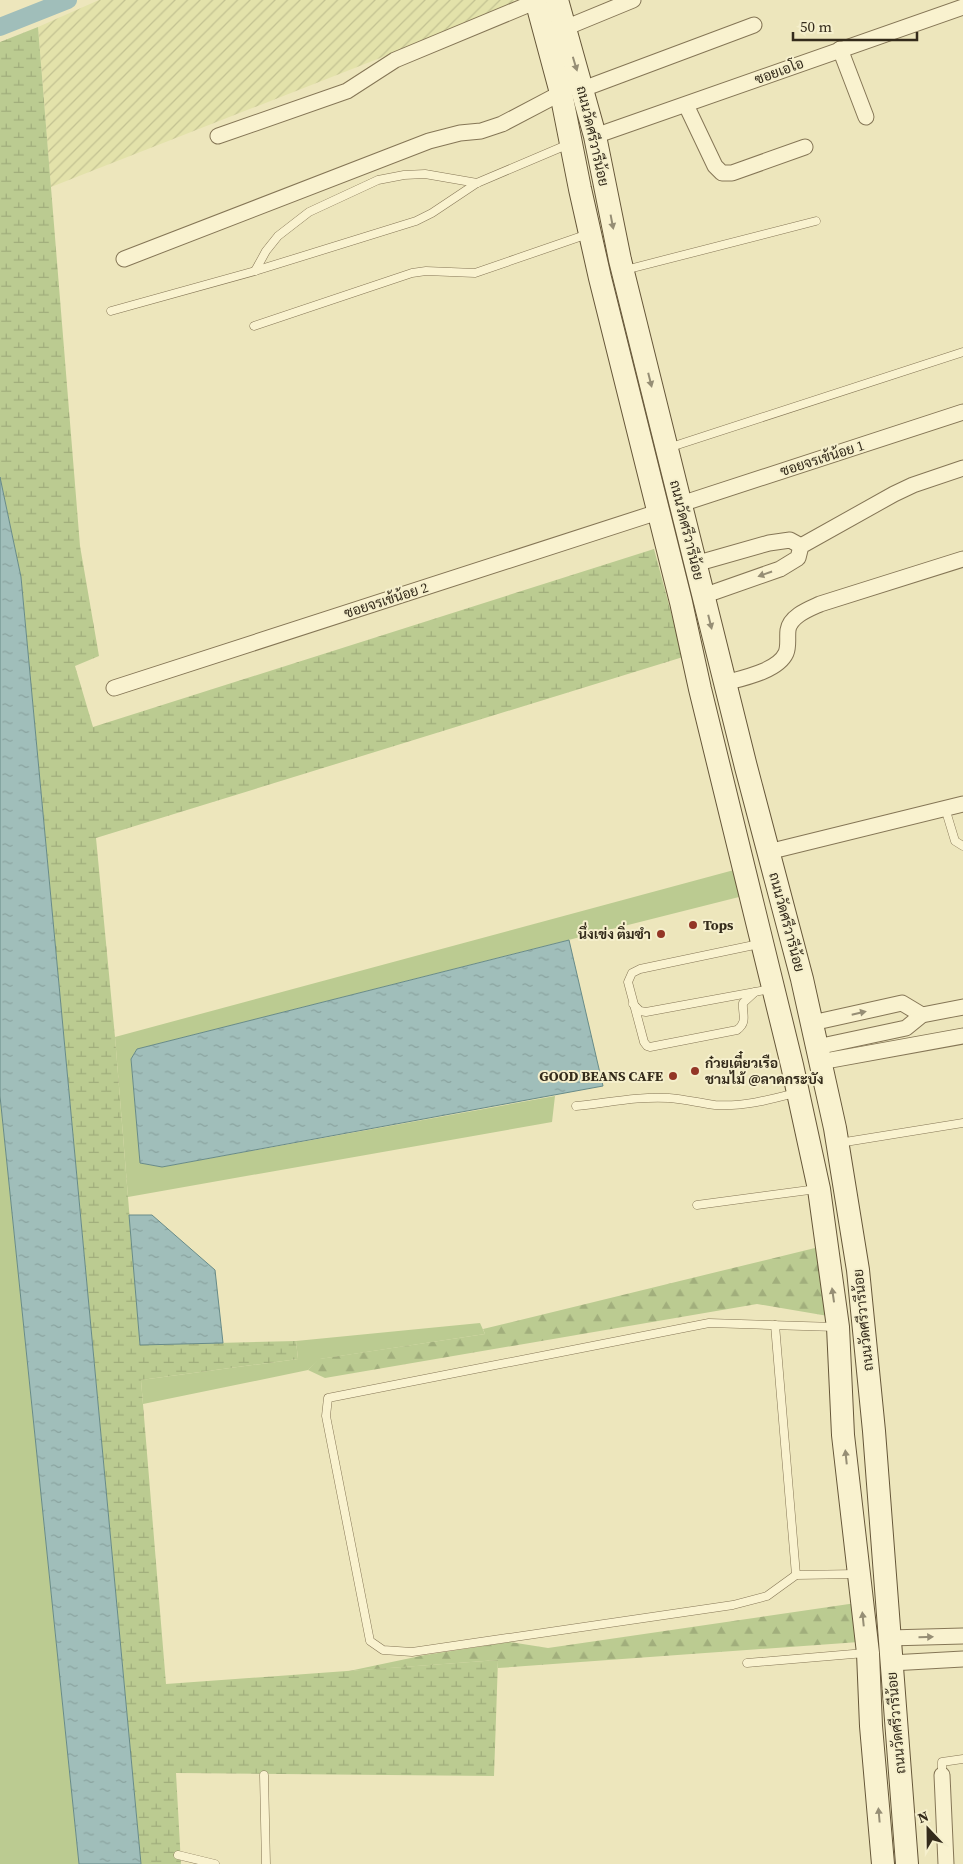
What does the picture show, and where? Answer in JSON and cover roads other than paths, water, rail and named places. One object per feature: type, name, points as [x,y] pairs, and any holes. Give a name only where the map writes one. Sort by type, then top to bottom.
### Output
[{"type":"main road","name":"ถนนวัดศรีวารีน้อย","points":[[543,0],[565,28],[595,136],[623,271],[703,596],[802,979],[837,1143],[858,1270],[872,1412],[907,1864]]},
{"type":"main road","name":"ถนนวัดศรีวารีน้อย","points":[[543,0],[590,234],[761,943],[764,990],[783,1030],[819,1189],[838,1327],[844,1435],[868,1653],[871,1726],[883,1864]]},
{"type":"main road","points":[[658,512],[681,504]]},
{"type":"main road","points":[[783,1030],[812,1023]]},
{"type":"main road","points":[[789,1054],[818,1054]]},
{"type":"street","points":[[218,136],[346,92],[395,60],[543,0]]},
{"type":"street","points":[[565,28],[633,0]]},
{"type":"street","name":"ซอยเอโอ","points":[[595,136],[963,7]]},
{"type":"street","points":[[583,90],[754,25]]},
{"type":"street","points":[[840,49],[866,117]]},
{"type":"street","points":[[124,259],[430,141],[502,124],[561,93]]},
{"type":"street","points":[[686,105],[715,166],[722,172],[732,173],[805,147]]},
{"type":"street","name":"ซอยจรเข้น้อย 1","points":[[681,504],[963,412]]},
{"type":"street","points":[[703,596],[780,569],[798,558],[801,546],[894,494],[913,485],[963,468]]},
{"type":"street","name":"ซอยจรเข้น้อย 2","points":[[114,688],[658,512]]},
{"type":"street","points":[[696,564],[769,542],[790,540],[801,546]]},
{"type":"street","points":[[725,683],[765,670],[774,665],[786,654],[788,627],[793,619],[806,611],[820,604],[963,559]]},
{"type":"street","points":[[768,852],[963,804]]},
{"type":"street","points":[[812,1023],[902,1003],[922,1015]]},
{"type":"street","points":[[818,1054],[906,1028],[922,1015],[963,1007]]},
{"type":"street","points":[[818,1054],[963,1036]]},
{"type":"street","points":[[889,1638],[963,1636]]},
{"type":"street","points":[[891,1663],[963,1659]]},
{"type":"street","points":[[942,1775],[946,1864]]},
{"type":"lane","points":[[111,311],[255,271],[416,221],[432,213],[477,183],[571,143]]},
{"type":"lane","points":[[255,271],[266,251],[278,236],[309,212],[378,180],[404,175],[425,174],[477,183]]},
{"type":"lane","points":[[623,271],[816,221]]},
{"type":"lane","points":[[254,326],[412,273],[426,271],[475,273],[590,234]]},
{"type":"lane","points":[[666,448],[963,352]]},
{"type":"lane","points":[[945,808],[955,841],[963,846]]},
{"type":"lane","points":[[761,943],[640,970],[632,973],[628,982],[644,1042],[650,1047],[737,1030],[742,1027],[744,1022],[743,1003],[764,990]]},
{"type":"lane","points":[[633,1004],[640,1011],[646,1012],[764,990]]},
{"type":"lane","points":[[576,1106],[644,1098],[670,1098],[717,1105],[740,1104],[764,1101],[797,1092]]},
{"type":"lane","points":[[837,1143],[963,1123]]},
{"type":"lane","points":[[696,1205],[819,1189]]},
{"type":"lane","points":[[838,1327],[709,1323],[328,1398],[326,1416],[370,1641],[383,1650],[412,1652],[733,1605],[767,1596],[796,1575],[859,1574]]},
{"type":"lane","points":[[775,1325],[796,1575]]},
{"type":"lane","points":[[747,1663],[868,1653]]},
{"type":"lane","points":[[942,1775],[942,1762],[963,1759]]},
{"type":"lane","points":[[264,1775],[266,1864]]},
{"type":"lane","points":[[178,1856],[214,1864]]},
{"type":"water","points":[[0,477],[21,577],[141,1864],[79,1864],[0,1096]]},
{"type":"water","points":[[569,940],[603,1086],[162,1167],[140,1163],[131,1059],[137,1049]]},
{"type":"water","points":[[129,1215],[152,1215],[215,1270],[223,1343],[140,1345]]},
{"type":"waterway","points":[[0,27],[68,0]]},
{"type":"place","name":"Tops","points":[[693,925]]},
{"type":"place","name":"นึ่งเข่ง ติ่มซำ","points":[[661,934]]},
{"type":"place","name":"ก๋วยเตี๋ยวเรือ ชามไม้ @ลาดกระบัง","points":[[695,1071]]},
{"type":"place","name":"GOOD BEANS CAFE","points":[[673,1076]]}]
